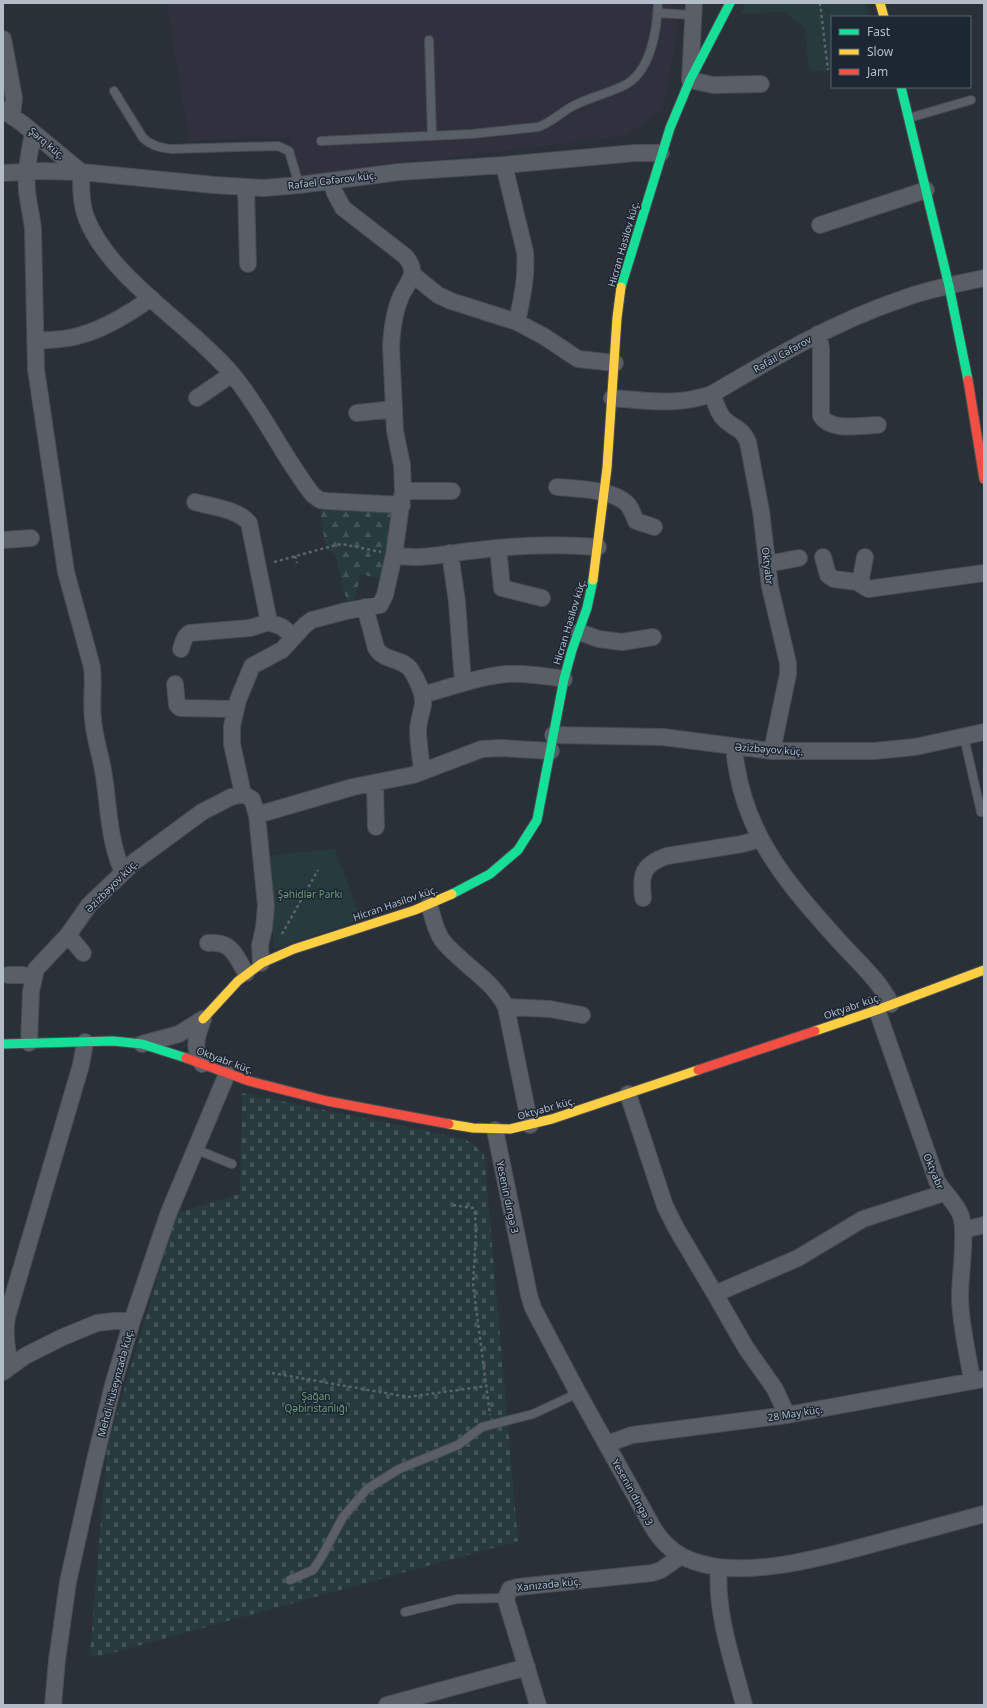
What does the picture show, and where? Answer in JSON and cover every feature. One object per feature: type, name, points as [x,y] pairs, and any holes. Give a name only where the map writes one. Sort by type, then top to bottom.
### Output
[{"type":"street","name":"Hicran Hasilov küç.","points":[[203,1019],[246,973],[261,963],[302,946],[430,905],[481,879],[506,861],[528,838],[537,820],[564,679],[591,592],[604,492],[619,301],[622,283],[661,153],[670,128],[690,80],[730,3]]},
{"type":"street","points":[[880,3],[884,16]]},
{"type":"street","points":[[694,9],[690,80],[713,85],[761,84]]},
{"type":"street","name":"Şərq küç.","points":[[3,39],[14,98],[8,113],[81,172]]},
{"type":"street","points":[[900,88],[949,286],[966,369],[984,479]]},
{"type":"street","points":[[32,132],[27,172],[28,200],[32,223],[36,370],[66,572],[92,667],[94,730],[102,768],[113,846],[123,872]]},
{"type":"street","name":"Rafael Cəfərov küç.","points":[[3,173],[81,172],[246,188],[299,185],[399,172],[504,165],[635,153],[661,153]]},
{"type":"street","points":[[504,165],[525,252],[525,284],[517,322]]},
{"type":"street","points":[[81,172],[83,203],[86,216],[96,238],[112,258],[151,298],[200,341],[232,374],[245,390],[277,443],[313,495],[320,500],[327,501],[402,498],[452,491]]},
{"type":"street","points":[[261,963],[260,945],[264,928],[266,906],[257,814],[252,799],[243,794],[232,744],[232,726],[235,709],[252,666],[282,650],[305,625],[312,620],[346,610],[377,606],[383,601],[394,555],[402,498],[403,472],[396,440],[391,333],[397,304],[412,274],[410,262],[405,256],[343,208],[335,193],[331,181]]},
{"type":"street","points":[[246,188],[248,264]]},
{"type":"street","points":[[820,225],[926,190]]},
{"type":"street","points":[[412,274],[438,295],[451,301],[517,322],[545,337],[578,359],[614,363]]},
{"type":"street","name":"Rəfail Cəfərov","points":[[612,398],[674,403],[700,399],[712,394],[818,334],[900,299],[984,278]]},
{"type":"street","points":[[35,341],[71,338],[82,335],[122,316],[151,298]]},
{"type":"street","points":[[818,334],[821,348],[820,408],[821,416],[824,421],[841,426],[878,425]]},
{"type":"street","points":[[197,398],[232,374]]},
{"type":"street","name":"Oktyabr","points":[[712,394],[724,419],[739,428],[748,442],[761,512],[770,587],[788,663],[786,682],[772,751]]},
{"type":"street","points":[[358,413],[394,409]]},
{"type":"street","points":[[557,487],[604,492],[622,500],[629,506],[636,521],[654,527]]},
{"type":"street","points":[[195,502],[238,514],[245,518],[249,523],[269,622]]},
{"type":"street","points":[[3,540],[31,538]]},
{"type":"street","points":[[394,555],[414,557],[498,548],[561,546],[598,547]]},
{"type":"street","points":[[498,548],[502,588],[542,598]]},
{"type":"street","points":[[450,553],[457,602],[463,683]]},
{"type":"street","points":[[823,557],[828,575],[834,578],[851,580],[860,584],[864,588],[873,590],[984,573]]},
{"type":"street","points":[[860,584],[865,557]]},
{"type":"street","points":[[767,564],[799,558]]},
{"type":"street","points":[[365,608],[379,654],[407,665],[423,695],[418,739],[422,772]]},
{"type":"street","points":[[181,649],[183,640],[190,633],[250,628],[269,622],[282,627],[294,637]]},
{"type":"street","points":[[579,632],[600,639],[622,642],[653,638]]},
{"type":"street","points":[[423,695],[463,683],[507,674],[536,675],[564,679]]},
{"type":"street","points":[[174,684],[178,705],[180,708],[235,709]]},
{"type":"street","name":"Əzizbəyov küç.","points":[[257,814],[353,787],[422,772],[482,749],[552,743],[663,737],[772,751],[892,750],[984,732]]},
{"type":"street","name":"Oktyabr","points":[[734,747],[735,764],[740,787],[749,817],[760,839],[804,902],[880,986],[884,1007],[930,1164],[944,1193],[954,1203],[961,1216],[963,1230],[960,1298],[978,1380]]},
{"type":"street","points":[[375,783],[376,826]]},
{"type":"street","name":"Əzizbəyov küç.","points":[[29,1044],[31,991],[33,978],[41,962],[68,935],[89,905],[147,851],[202,812],[231,797],[243,794]]},
{"type":"street","points":[[642,898],[642,875],[645,870],[657,859],[667,856],[742,844],[760,839]]},
{"type":"street","points":[[430,905],[436,928],[441,938],[449,948],[491,986],[506,1007],[530,1125]]},
{"type":"street","points":[[68,935],[83,953]]},
{"type":"street","points":[[208,943],[218,942],[227,945],[232,950],[246,973]]},
{"type":"street","name":"Oktyabr küç.","points":[[3,1044],[113,1041],[142,1044],[181,1056],[227,1074],[283,1091],[440,1123],[495,1130],[510,1129],[530,1125],[628,1094],[884,1007],[984,970]]},
{"type":"street","points":[[8,975],[23,975],[33,978]]},
{"type":"street","points":[[506,1007],[550,1009],[582,1015]]},
{"type":"street","points":[[142,1044],[179,1034],[203,1019]]},
{"type":"street","points":[[202,1064],[196,1051],[196,1046],[203,1019]]},
{"type":"street","points":[[179,1034],[176,1046],[181,1056]]},
{"type":"street","points":[[7,1368],[5,1328],[7,1317],[81,1066],[85,1042]]},
{"type":"street","name":"Mehdi Hüseynzadə küç.","points":[[53,1705],[64,1606],[73,1557],[113,1386],[132,1321],[169,1212],[227,1074]]},
{"type":"street","points":[[628,1094],[665,1206],[676,1228],[746,1348],[775,1389],[787,1415]]},
{"type":"street","name":"Yesenin dıngə 3","points":[[495,1130],[528,1295],[539,1320],[578,1393],[659,1537],[674,1552],[704,1565],[719,1567],[762,1567],[806,1561],[984,1514]]},
{"type":"street","points":[[715,1294],[798,1258],[863,1219],[944,1193]]},
{"type":"street","points":[[963,1230],[984,1225]]},
{"type":"street","points":[[7,1368],[25,1356],[63,1337],[97,1323],[132,1321]]},
{"type":"street","name":"28 May küç.","points":[[607,1444],[632,1435],[787,1415],[978,1380]]},
{"type":"street","name":"Xanızadə küç.","points":[[538,1705],[506,1598],[510,1589],[652,1573],[661,1570],[681,1556]]},
{"type":"street","points":[[719,1567],[718,1590],[720,1607],[744,1705]]},
{"type":"street","points":[[387,1705],[527,1667]]},
{"type":"lane","points":[[321,141],[432,136],[538,127],[548,124],[570,107],[624,86],[634,79],[648,57],[652,45],[658,13],[658,3]]},
{"type":"lane","points":[[658,13],[694,9]]},
{"type":"lane","points":[[429,40],[432,136]]},
{"type":"lane","points":[[114,91],[143,138],[150,144],[161,148],[278,146],[289,151],[299,185]]},
{"type":"lane","points":[[908,118],[971,100]]},
{"type":"lane","points":[[964,737],[981,812]]},
{"type":"lane","points":[[195,1149],[232,1164]]},
{"type":"lane","points":[[290,1580],[313,1570],[343,1517],[367,1489],[399,1468],[458,1445],[477,1431],[491,1424],[533,1414],[578,1393]]},
{"type":"lane","points":[[405,1612],[457,1599],[506,1598]]},
{"type":"path","points":[[820,3],[828,70]]},
{"type":"path","points":[[274,562],[342,544],[394,555]]},
{"type":"path","points":[[295,556],[297,563]]},
{"type":"path","points":[[281,936],[318,870]]},
{"type":"path","points":[[453,1205],[473,1208],[475,1213],[476,1232],[473,1284],[491,1424]]},
{"type":"path","points":[[272,1373],[408,1397],[487,1386]]},
{"type":"shaded area","points":[[167,3],[679,4],[678,27],[663,110],[626,136],[301,176],[289,137],[189,141]]},
{"type":"green space","points":[[745,3],[866,3],[870,16],[831,16],[831,70],[809,72],[805,29],[785,12],[741,14]]},
{"type":"green space","points":[[329,506],[395,509],[382,579],[361,574],[354,601],[347,602],[335,554],[326,550],[320,510]]},
{"type":"green space","name":"Şəhidlər Parkı","points":[[335,849],[361,920],[274,949],[268,855]]},
{"type":"green space","name":"Şağan Qəbiristanlığı","points":[[242,1093],[465,1139],[484,1153],[518,1541],[101,1656],[90,1655],[107,1447],[177,1213],[240,1194]]},
{"type":"traffic: fast","points":[[621,287],[670,128],[690,80],[730,3]]},
{"type":"traffic: fast","points":[[901,88],[949,286],[968,380]]},
{"type":"traffic: fast","points":[[452,894],[490,874],[518,850],[537,820],[564,679],[572,650],[587,608],[593,580]]},
{"type":"traffic: fast","points":[[3,1044],[113,1041],[142,1044],[186,1058]]},
{"type":"traffic: slow","points":[[880,3],[884,16]]},
{"type":"traffic: slow","points":[[593,580],[607,468],[617,318],[621,287]]},
{"type":"traffic: slow","points":[[203,1019],[238,981],[262,963],[294,949],[415,910],[452,894]]},
{"type":"traffic: slow","points":[[815,1031],[877,1010],[984,970]]},
{"type":"traffic: slow","points":[[449,1124],[473,1128],[510,1129],[552,1119],[698,1070]]},
{"type":"traffic: jam","points":[[968,380],[984,479]]},
{"type":"traffic: jam","points":[[698,1070],[815,1031]]},
{"type":"traffic: jam","points":[[186,1058],[249,1081],[327,1101],[449,1124]]}]
